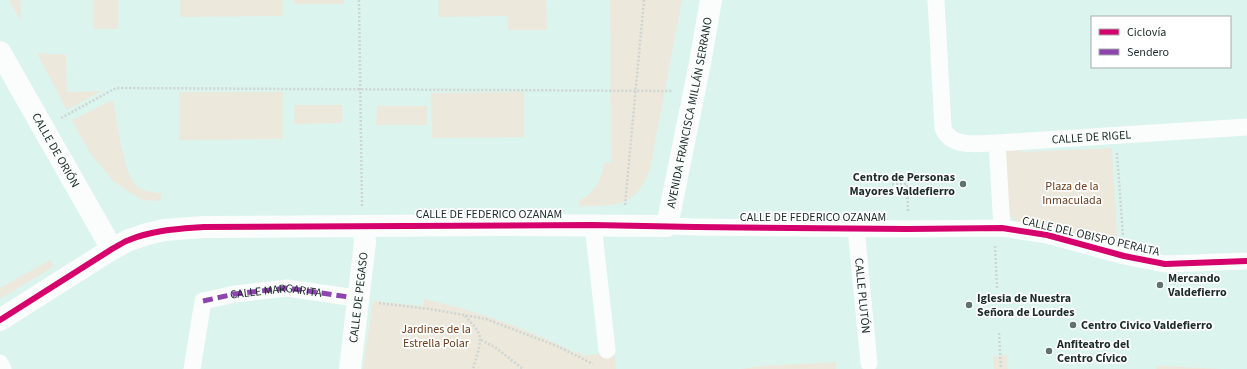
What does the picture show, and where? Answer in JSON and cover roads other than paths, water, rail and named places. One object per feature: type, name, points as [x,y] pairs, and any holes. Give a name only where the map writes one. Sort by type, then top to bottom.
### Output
[{"type":"street","name":"AVENIDA FRANCISCA MILLÁN SERRANO","points":[[666,226],[711,0]]},
{"type":"street","name":"CALLE DE RIGEL","points":[[936,0],[943,128],[948,137],[952,140],[967,144],[997,143],[1247,127]]},
{"type":"street","name":"CALLE DE ORIÓN","points":[[0,52],[112,249]]},
{"type":"street","points":[[997,143],[998,228]]},
{"type":"street","name":"CALLE DE FEDERICO OZANAM","points":[[0,320],[112,249],[129,240],[164,230],[204,227],[593,225],[695,227],[998,228]]},
{"type":"street","points":[[593,225],[607,350]]},
{"type":"street","name":"CALLE DE PEGASO","points":[[350,369],[364,242],[362,226]]},
{"type":"street","name":"CALLE PLUTÓN","points":[[856,228],[869,363]]},
{"type":"street","name":"CALLE DEL OBISPO PERALTA","points":[[998,228],[1047,235],[1124,256],[1172,265],[1247,261]]},
{"type":"street","name":"CALLE MARGARITA","points":[[192,369],[203,301],[235,294],[287,288],[349,297]]},
{"type":"street","points":[[0,363],[3,369]]},
{"type":"place","name":"Centro de Personas Mayores Valdefierro","points":[[963,184]]},
{"type":"place","name":"Mercando Valdefierro","points":[[1160,285]]},
{"type":"place","name":"Iglesia de Nuestra Señora de Lourdes","points":[[969,305]]},
{"type":"place","name":"Centro Civico Valdefierro","points":[[1073,325]]},
{"type":"place","name":"Anfiteatro del Centro Cívico","points":[[1049,351]]},
{"type":"park label","name":"Plaza de la Inmaculada","points":[[1072,193]]},
{"type":"park label","name":"Jardines de la Estrella Polar","points":[[436,336]]}]
